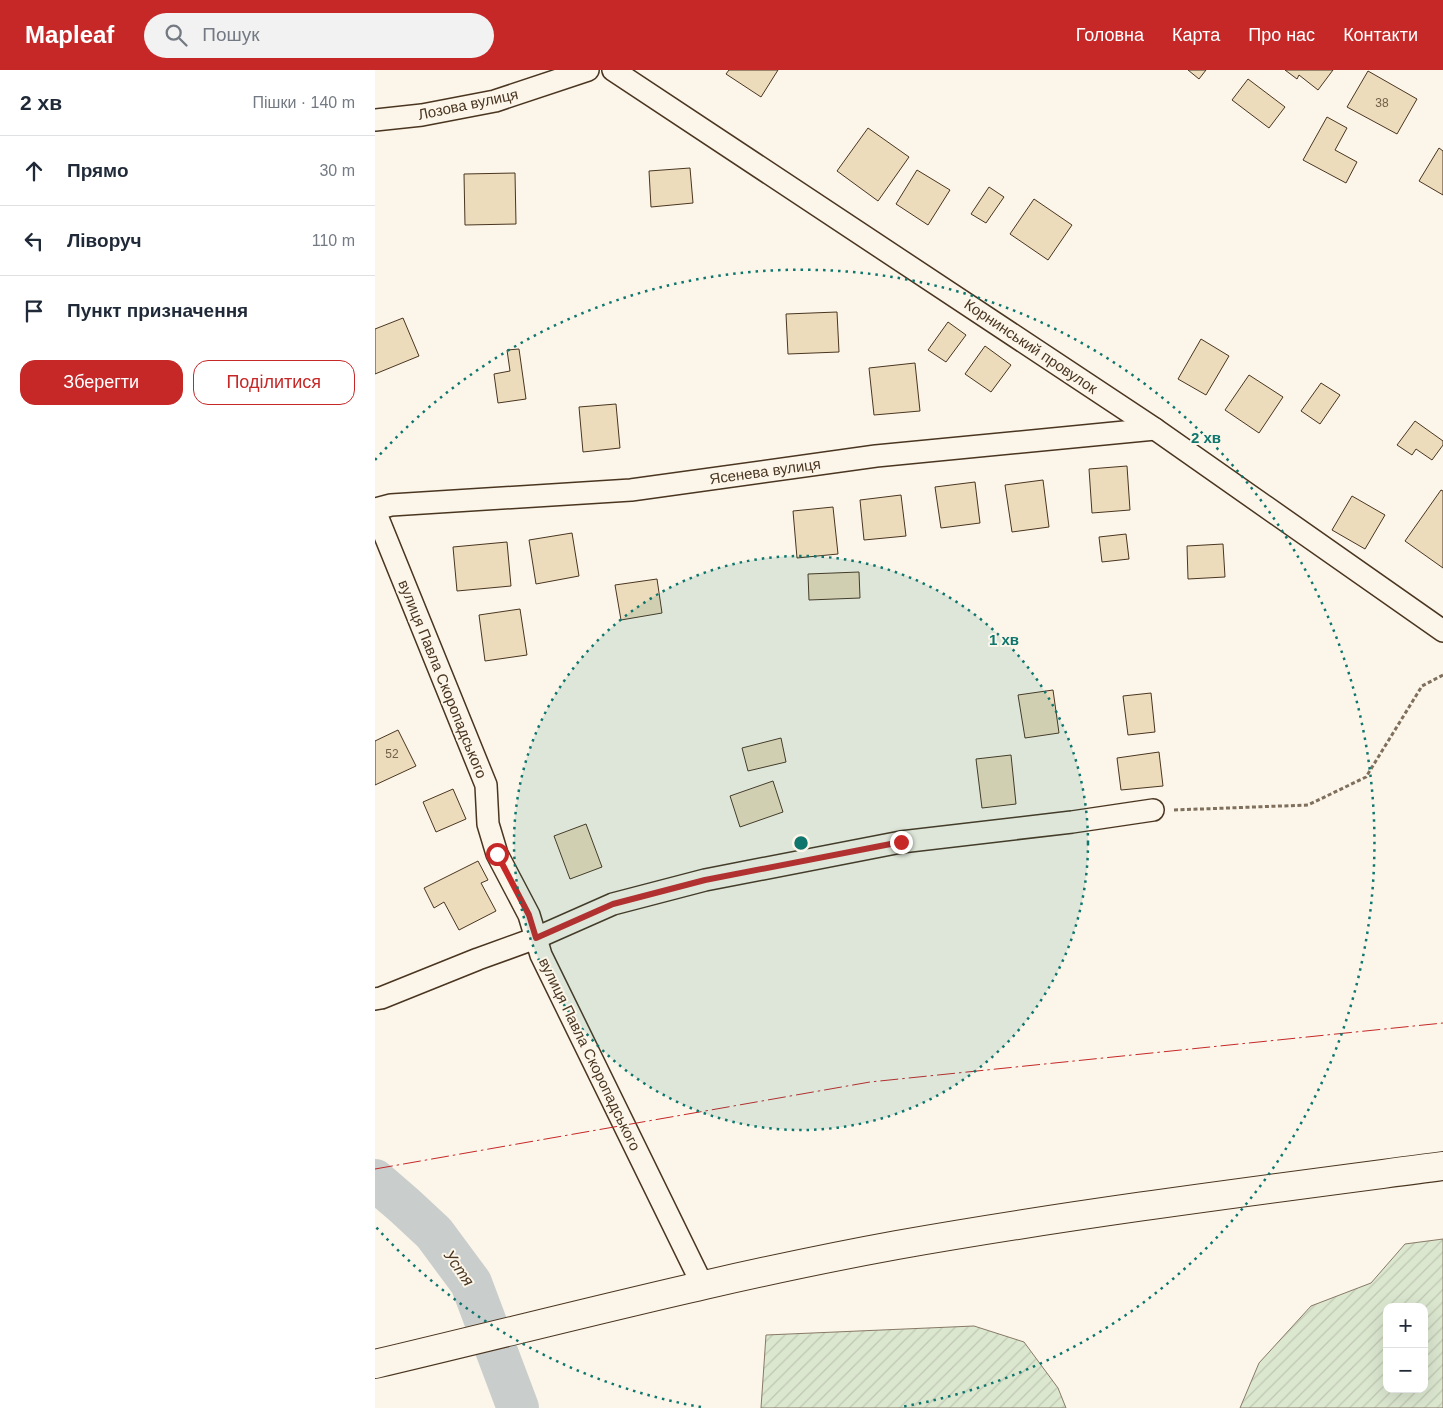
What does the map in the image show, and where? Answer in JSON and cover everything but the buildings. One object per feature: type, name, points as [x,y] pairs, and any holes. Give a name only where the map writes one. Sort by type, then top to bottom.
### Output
[{"type":"highway","points":[[375,1364],[702,1284],[895,1246],[1074,1216],[1443,1166]]},
{"type":"street","name":"Лозова вулиця","points":[[375,120],[422,115],[495,101],[588,70]]},
{"type":"street","name":"Корнинський провулок","points":[[613,70],[1155,428],[1443,631]]},
{"type":"street","name":"Ясенева вулиця","points":[[375,510],[391,505],[631,490],[875,456],[1155,428]]},
{"type":"street","name":"вулиця Павла Скоропадського","points":[[375,510],[486,785],[488,824],[497,854],[529,915],[541,954],[702,1284]]},
{"type":"street","points":[[375,999],[478,958],[536,938],[613,904],[705,880],[901,842],[1073,822],[1153,810]]},
{"type":"path","points":[[1153,810],[1308,805],[1366,777],[1422,686],[1443,675]]},
{"type":"green space","points":[[1443,1239],[1443,1408],[1240,1408],[1259,1363],[1311,1306],[1371,1283],[1405,1244]]},
{"type":"green space","points":[[974,1326],[1024,1342],[1058,1388],[1066,1408],[761,1408],[766,1335]]},
{"type":"waterway","name":"Устя","points":[[375,1180],[434,1233],[471,1283],[518,1408]]},
{"type":"power","points":[[375,1169],[870,1082],[1443,1023]]},
{"type":"route","points":[[497,854],[529,915],[536,938],[613,904],[705,880],[901,842]]}]
